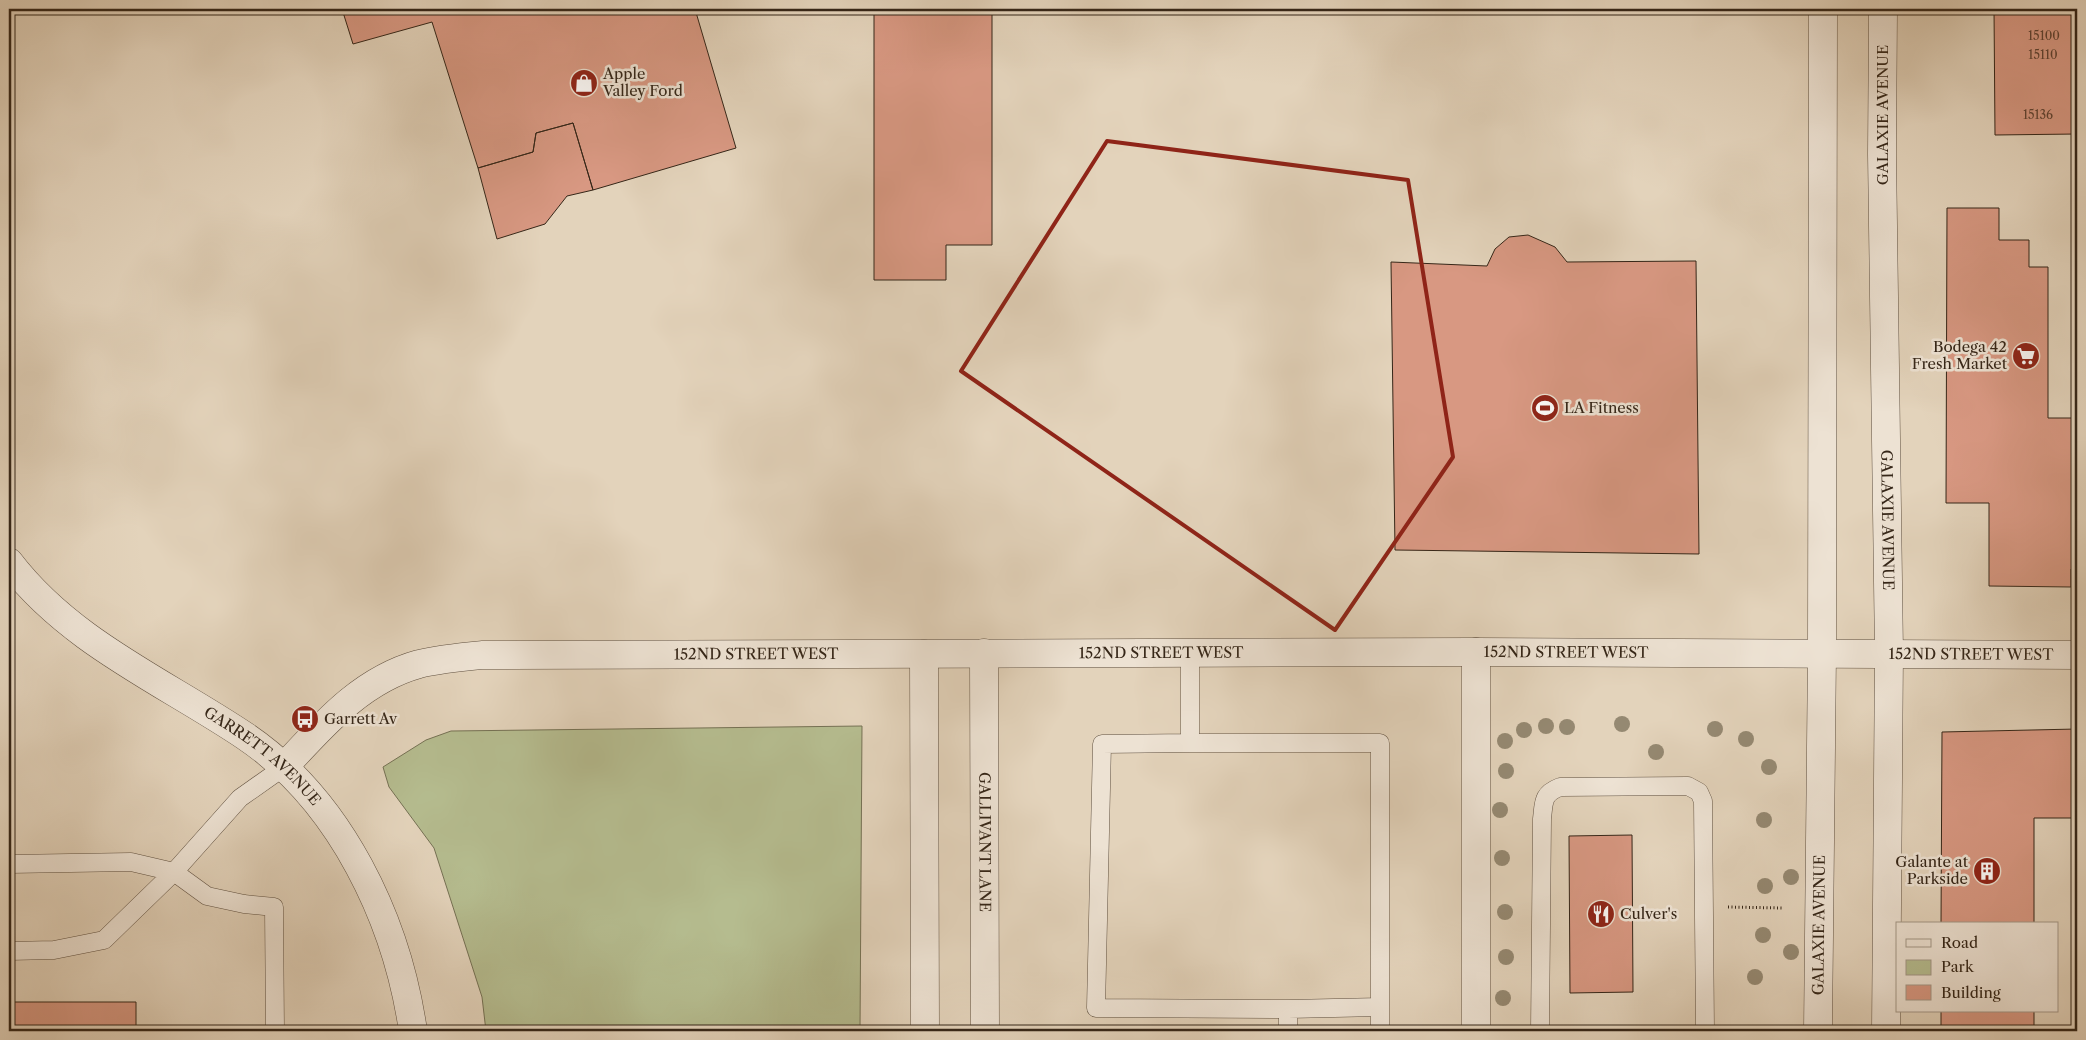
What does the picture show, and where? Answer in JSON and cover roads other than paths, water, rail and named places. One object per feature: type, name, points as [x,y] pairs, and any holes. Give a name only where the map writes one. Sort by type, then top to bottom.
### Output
[{"type":"street","name":"GALAXIE AVENUE","points":[[1818,1031],[1822,653],[1823,9]]},
{"type":"street","name":"GALAXIE AVENUE","points":[[1883,9],[1882,154],[1889,653],[1886,1031]]},
{"type":"street","name":"GARRETT AVENUE","points":[[9,562],[43,600],[72,626],[108,652],[247,737],[284,768],[311,796],[332,823],[369,886],[390,932],[400,964],[413,1031]]},
{"type":"street","name":"152ND STREET WEST","points":[[284,768],[340,708],[380,679],[418,664],[483,655],[1476,652],[2077,655]]},
{"type":"street","points":[[1476,652],[1476,1031]]},
{"type":"street","name":"GALLIVANT LANE","points":[[984,653],[985,1031]]},
{"type":"street","points":[[924,654],[925,1031]]},
{"type":"lane","points":[[1190,653],[1190,743]]},
{"type":"lane","points":[[1380,1007],[1288,1009],[1096,1008],[1102,744],[1380,743],[1380,1007],[1380,1031]]},
{"type":"lane","points":[[9,950],[54,950],[104,940],[174,872],[240,798],[284,768]]},
{"type":"lane","points":[[1540,1031],[1542,819],[1544,800],[1549,791],[1560,786],[1688,786],[1699,792],[1703,801],[1705,1031]]},
{"type":"lane","points":[[9,864],[131,862],[174,872],[207,896],[244,904],[274,907],[275,1031]]},
{"type":"lane","points":[[1288,1009],[1288,1031]]},
{"type":"place","name":"Apple Valley Ford","points":[[584,83]]},
{"type":"place","name":"Bodega 42 Fresh Market","points":[[2026,356]]},
{"type":"place","name":"LA Fitness","points":[[1545,408]]},
{"type":"place","name":"Garrett Av","points":[[305,719]]},
{"type":"place","name":"Galante at Parkside","points":[[1987,871]]},
{"type":"place","name":"Culver's","points":[[1601,914]]}]
